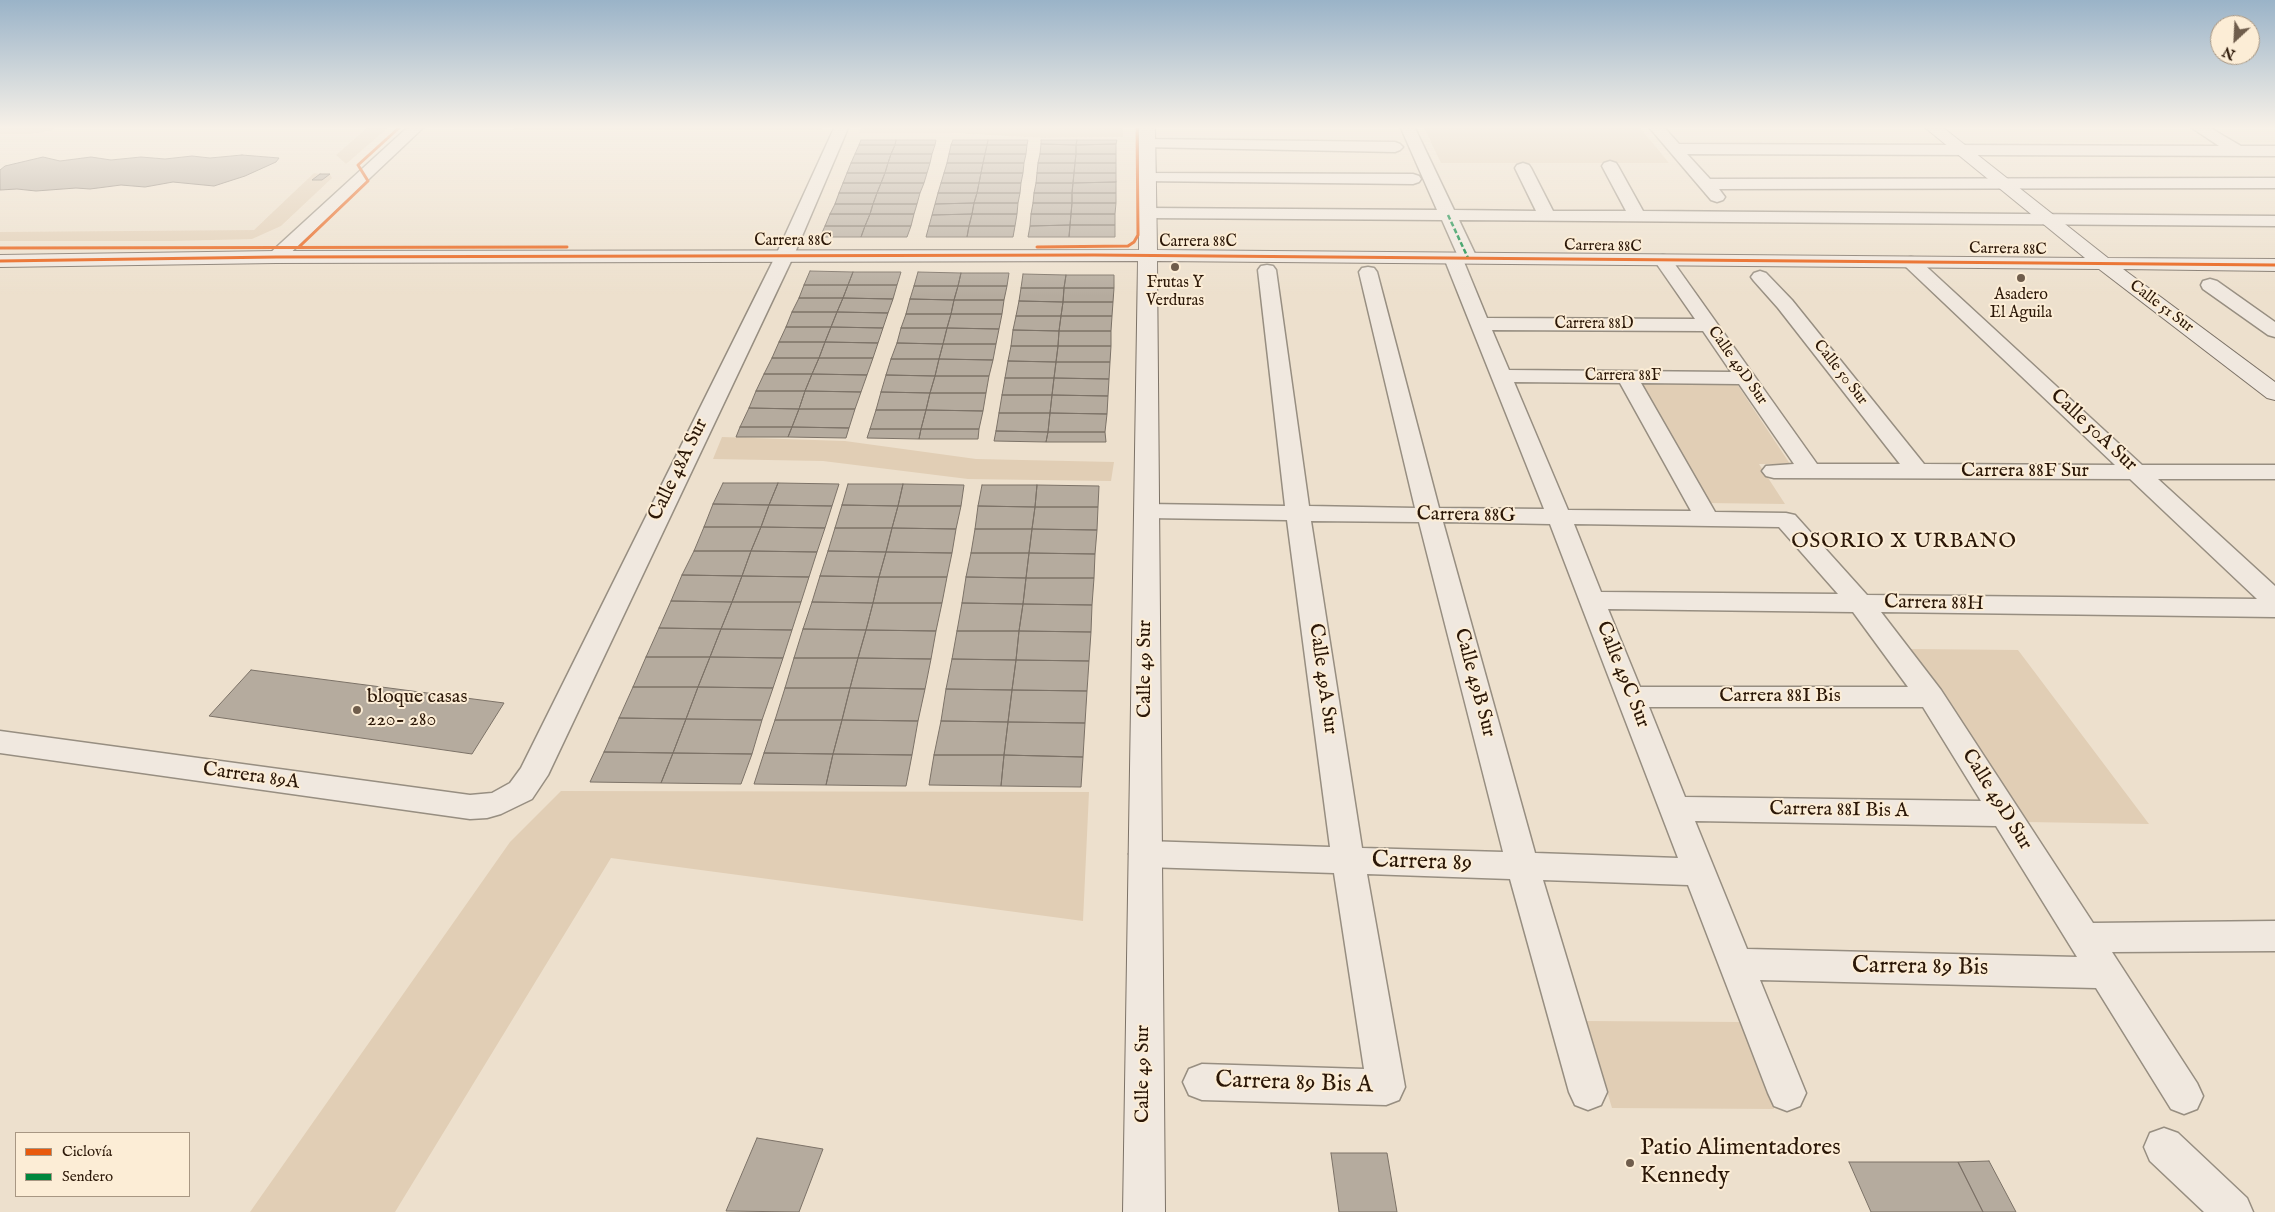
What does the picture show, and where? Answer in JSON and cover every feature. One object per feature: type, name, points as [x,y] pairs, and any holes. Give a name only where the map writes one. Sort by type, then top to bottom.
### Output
[{"type":"street","points":[[276,256],[356,183]]},
{"type":"street","name":"Calle 48A Sur","points":[[501,802],[521,791],[532,775],[785,255],[817,183]]},
{"type":"street","name":"Calle 49 Sur","points":[[1144,1212],[1147,183]]},
{"type":"street","name":"Calle 49C Sur","points":[[1433,183],[1448,215],[1480,324],[1559,517],[1787,1093]]},
{"type":"street","points":[[1530,183],[1547,216]]},
{"type":"street","points":[[1619,183],[1638,216]]},
{"type":"street","name":"Calle 51 Sur","points":[[2002,183],[2104,264],[2275,392]]},
{"type":"street","points":[[1706,184],[2005,185],[2275,183]]},
{"type":"street","points":[[1706,184],[1734,217]]},
{"type":"street","points":[[1148,213],[2275,220]]},
{"type":"street","name":"Carrera 88C","points":[[0,261],[276,256],[785,255],[1461,258],[2275,265]]},
{"type":"street","name":"Calle 49D Sur","points":[[1663,260],[1810,472]]},
{"type":"street","name":"Calle 50A Sur","points":[[1911,262],[2275,601]]},
{"type":"street","name":"Calle 49A Sur","points":[[1267,270],[1298,513],[1348,861],[1386,1086]]},
{"type":"street","name":"Calle 49B Sur","points":[[1368,272],[1429,515],[1523,867],[1588,1092]]},
{"type":"street","name":"Calle 50 Sur","points":[[1760,277],[1785,304],[1918,472]]},
{"type":"street","points":[[2210,285],[2275,331]]},
{"type":"street","name":"Carrera 88D","points":[[1480,324],[1708,325]]},
{"type":"street","name":"Carrera 88F","points":[[1502,376],[1745,378]]},
{"type":"street","points":[[1627,377],[1707,519]]},
{"type":"street","name":"Carrera 88F Sur","points":[[1774,472],[2275,472]]},
{"type":"street","name":"Carrera 88G","points":[[1147,511],[1786,520]]},
{"type":"street","name":"Calle 49D Sur","points":[[1786,520],[1860,603],[1930,697],[2184,1096]]},
{"type":"street","name":"Carrera 88H","points":[[1592,600],[2275,608]]},
{"type":"street","name":"Carrera 88I Bis","points":[[1630,697],[1930,697]]},
{"type":"street","name":"Carrera 89A","points":[[0,742],[470,808],[501,802]]},
{"type":"street","name":"Carrera 88I Bis A","points":[[1674,809],[2004,814]]},
{"type":"street","name":"Carrera 89","points":[[1145,854],[1699,872]]},
{"type":"street","points":[[2083,938],[2270,942]]},
{"type":"street","name":"Carrera 89 Bis","points":[[1735,964],[2105,973]]},
{"type":"street","name":"Carrera 89 Bis A","points":[[1202,1082],[1386,1086]]},
{"type":"street","points":[[2164,1147],[2234,1212]]},
{"type":"shaded area","points":[[304,183],[327,183],[281,226],[252,239],[0,241],[0,232],[254,230]]},
{"type":"shaded area","points":[[1640,383],[1737,384],[1790,464],[1759,464],[1785,504],[1707,503]]},
{"type":"shaded area","points":[[722,437],[845,441],[976,459],[1114,462],[1111,481],[968,479],[823,461],[713,459]]},
{"type":"shaded area","points":[[1911,649],[2018,650],[2149,824],[2026,822]]},
{"type":"shaded area","points":[[561,791],[1089,792],[1083,921],[611,858],[395,1212],[250,1212],[510,842]]},
{"type":"shaded area","points":[[1586,1021],[1740,1022],[1774,1109],[1612,1108]]},
{"type":"building","points":[[0,183],[170,183],[145,187],[121,185],[90,189],[0,190]]},
{"type":"building","points":[[179,183],[225,183],[214,186]]},
{"type":"building","points":[[843,183],[881,183],[881,183]]},
{"type":"building","points":[[843,183],[881,183],[877,193],[839,193]]},
{"type":"building","points":[[881,183],[924,183],[924,183]]},
{"type":"building","points":[[881,183],[924,183],[920,193],[877,193]]},
{"type":"building","points":[[941,183],[979,183],[979,183]]},
{"type":"building","points":[[941,183],[979,183],[977,193],[938,193]]},
{"type":"building","points":[[979,183],[1021,183],[1021,183]]},
{"type":"building","points":[[979,183],[1021,183],[1020,193],[977,193]]},
{"type":"building","points":[[1036,183],[1073,183],[1073,183]]},
{"type":"building","points":[[1036,183],[1073,183],[1072,193],[1034,193]]},
{"type":"building","points":[[1073,183],[1116,183],[1116,193],[1072,193]]},
{"type":"building","points":[[839,193],[877,193],[873,204],[835,204]]},
{"type":"building","points":[[877,193],[920,193],[917,204],[873,204]]},
{"type":"building","points":[[938,193],[977,193],[974,203],[935,204]]},
{"type":"building","points":[[977,193],[1020,193],[1018,203],[974,203]]},
{"type":"building","points":[[1034,193],[1072,193],[1072,203],[1033,203]]},
{"type":"building","points":[[1072,193],[1116,193],[1116,203],[1072,203]]},
{"type":"building","points":[[974,203],[972,214],[932,215],[935,204]]},
{"type":"building","points":[[974,203],[1018,203],[1017,214],[972,214]]},
{"type":"building","points":[[1033,203],[1072,203],[1071,214],[1031,214]]},
{"type":"building","points":[[1072,203],[1116,203],[1115,214],[1071,214]]},
{"type":"building","points":[[835,204],[873,204],[870,214],[830,214]]},
{"type":"building","points":[[873,204],[917,204],[914,214],[870,214]]},
{"type":"building","points":[[830,214],[870,214],[865,226],[825,226]]},
{"type":"building","points":[[870,214],[914,214],[911,226],[865,226]]},
{"type":"building","points":[[972,214],[969,226],[929,226],[932,215]]},
{"type":"building","points":[[972,214],[1017,214],[1015,226],[969,226]]},
{"type":"building","points":[[1031,214],[1071,214],[1070,225],[1030,226]]},
{"type":"building","points":[[1071,214],[1115,214],[1115,225],[1070,225]]},
{"type":"building","points":[[1070,225],[1069,237],[1028,237],[1030,226]]},
{"type":"building","points":[[1070,225],[1115,225],[1115,237],[1069,237]]},
{"type":"building","points":[[825,226],[865,226],[861,237],[820,237]]},
{"type":"building","points":[[865,226],[911,226],[907,237],[861,237]]},
{"type":"building","points":[[929,226],[969,226],[967,237],[926,237]]},
{"type":"building","points":[[969,226],[1015,226],[1013,237],[967,237]]},
{"type":"building","points":[[810,271],[853,272],[848,285],[804,285]]},
{"type":"building","points":[[853,272],[901,272],[897,285],[848,285]]},
{"type":"building","points":[[918,272],[961,273],[958,286],[914,286]]},
{"type":"building","points":[[961,273],[1009,273],[1007,286],[958,286]]},
{"type":"building","points":[[1023,274],[1066,275],[1064,288],[1021,288]]},
{"type":"building","points":[[1066,275],[1114,275],[1114,288],[1064,288]]},
{"type":"building","points":[[804,285],[848,285],[843,298],[799,298]]},
{"type":"building","points":[[848,285],[897,285],[893,299],[843,298]]},
{"type":"building","points":[[914,286],[958,286],[954,300],[910,299]]},
{"type":"building","points":[[958,286],[1007,286],[1004,300],[954,300]]},
{"type":"building","points":[[1021,288],[1064,288],[1063,302],[1019,301]]},
{"type":"building","points":[[1064,288],[1114,288],[1113,302],[1063,302]]},
{"type":"building","points":[[799,298],[843,298],[837,312],[792,312]]},
{"type":"building","points":[[843,298],[893,299],[888,313],[837,312]]},
{"type":"building","points":[[910,299],[954,300],[951,314],[906,314]]},
{"type":"building","points":[[954,300],[1004,300],[1002,314],[951,314]]},
{"type":"building","points":[[1019,301],[1063,302],[1061,316],[1016,316]]},
{"type":"building","points":[[1063,302],[1113,302],[1112,316],[1061,316]]},
{"type":"building","points":[[792,312],[837,312],[831,327],[786,327]]},
{"type":"building","points":[[837,312],[888,313],[883,328],[831,327]]},
{"type":"building","points":[[906,314],[951,314],[947,328],[901,328]]},
{"type":"building","points":[[951,314],[1002,314],[999,329],[947,328]]},
{"type":"building","points":[[1016,316],[1061,316],[1059,331],[1013,330]]},
{"type":"building","points":[[1061,316],[1112,316],[1111,331],[1059,331]]},
{"type":"building","points":[[786,327],[831,327],[825,342],[779,342]]},
{"type":"building","points":[[831,327],[883,328],[878,343],[825,342]]},
{"type":"building","points":[[901,328],[947,328],[943,344],[897,343]]},
{"type":"building","points":[[947,328],[999,329],[996,344],[943,344]]},
{"type":"building","points":[[1013,330],[1059,331],[1058,346],[1011,346]]},
{"type":"building","points":[[1059,331],[1111,331],[1111,346],[1058,346]]},
{"type":"building","points":[[779,342],[825,342],[819,358],[772,358]]},
{"type":"building","points":[[825,342],[878,343],[873,358],[819,358]]},
{"type":"building","points":[[897,343],[943,344],[939,359],[891,359]]},
{"type":"building","points":[[943,344],[996,344],[993,360],[939,359]]},
{"type":"building","points":[[1011,346],[1058,346],[1056,362],[1008,361]]},
{"type":"building","points":[[1058,346],[1111,346],[1110,362],[1056,362]]},
{"type":"building","points":[[772,358],[819,358],[812,374],[764,374]]},
{"type":"building","points":[[819,358],[873,358],[867,375],[812,374]]},
{"type":"building","points":[[891,359],[939,359],[935,376],[886,375]]},
{"type":"building","points":[[939,359],[993,360],[989,376],[935,376]]},
{"type":"building","points":[[1008,361],[1056,362],[1054,378],[1005,378]]},
{"type":"building","points":[[1056,362],[1110,362],[1109,379],[1054,378]]},
{"type":"building","points":[[764,374],[812,374],[805,391],[756,391]]},
{"type":"building","points":[[812,374],[867,375],[861,392],[805,391]]},
{"type":"building","points":[[886,375],[935,376],[930,393],[881,392]]},
{"type":"building","points":[[935,376],[989,376],[986,393],[930,393]]},
{"type":"building","points":[[1005,378],[1054,378],[1052,395],[1002,395]]},
{"type":"building","points":[[1054,378],[1109,379],[1108,396],[1052,395]]},
{"type":"building","points":[[756,391],[805,391],[799,409],[749,408]]},
{"type":"building","points":[[805,391],[861,392],[855,409],[799,409]]},
{"type":"building","points":[[881,392],[930,393],[926,410],[876,410]]},
{"type":"building","points":[[930,393],[986,393],[983,411],[926,410]]},
{"type":"building","points":[[1002,395],[1052,395],[1050,413],[999,413]]},
{"type":"building","points":[[1052,395],[1108,396],[1107,414],[1050,413]]},
{"type":"building","points":[[749,408],[799,409],[792,427],[740,427]]},
{"type":"building","points":[[799,409],[855,409],[849,428],[792,427]]},
{"type":"building","points":[[876,410],[926,410],[921,429],[870,429]]},
{"type":"building","points":[[926,410],[983,411],[979,429],[921,429]]},
{"type":"building","points":[[999,413],[1050,413],[1048,432],[996,431]]},
{"type":"building","points":[[1050,413],[1107,414],[1105,432],[1048,432]]},
{"type":"building","points":[[740,427],[792,427],[788,437],[736,437]]},
{"type":"building","points":[[792,427],[849,428],[846,438],[788,437]]},
{"type":"building","points":[[870,429],[921,429],[919,439],[867,438]]},
{"type":"building","points":[[921,429],[979,429],[978,439],[919,439]]},
{"type":"building","points":[[996,431],[1048,432],[1046,442],[994,441]]},
{"type":"building","points":[[1048,432],[1105,432],[1106,442],[1046,442]]},
{"type":"building","points":[[723,483],[778,483],[769,505],[713,504]]},
{"type":"building","points":[[778,483],[839,484],[832,506],[769,505]]},
{"type":"building","points":[[848,484],[903,484],[898,506],[842,505]]},
{"type":"building","points":[[903,484],[964,485],[961,506],[898,506]]},
{"type":"building","points":[[982,485],[1037,485],[1035,507],[978,506]]},
{"type":"building","points":[[1037,485],[1099,486],[1098,507],[1035,507]]},
{"type":"building","points":[[713,504],[769,505],[761,527],[704,527]]},
{"type":"building","points":[[769,505],[832,506],[825,528],[761,527]]},
{"type":"building","points":[[842,505],[898,506],[892,528],[835,528]]},
{"type":"building","points":[[898,506],[961,506],[956,529],[892,528]]},
{"type":"building","points":[[978,506],[1035,507],[1032,529],[975,529]]},
{"type":"building","points":[[1035,507],[1098,507],[1097,530],[1032,529]]},
{"type":"building","points":[[704,527],[761,527],[751,551],[694,551]]},
{"type":"building","points":[[761,527],[825,528],[817,552],[751,551]]},
{"type":"building","points":[[835,528],[892,528],[886,552],[828,551]]},
{"type":"building","points":[[892,528],[956,529],[952,553],[886,552]]},
{"type":"building","points":[[975,529],[1032,529],[1029,553],[971,553]]},
{"type":"building","points":[[1032,529],[1097,530],[1095,554],[1029,553]]},
{"type":"building","points":[[694,551],[751,551],[742,576],[682,575]]},
{"type":"building","points":[[751,551],[817,552],[809,577],[742,576]]},
{"type":"building","points":[[828,551],[886,552],[879,577],[820,576]]},
{"type":"building","points":[[886,552],[952,553],[947,577],[879,577]]},
{"type":"building","points":[[971,553],[1029,553],[1026,578],[966,577]]},
{"type":"building","points":[[1029,553],[1095,554],[1094,578],[1026,578]]},
{"type":"building","points":[[682,575],[742,576],[732,602],[671,601]]},
{"type":"building","points":[[742,576],[809,577],[801,602],[732,602]]},
{"type":"building","points":[[820,576],[879,577],[873,603],[812,602]]},
{"type":"building","points":[[879,577],[947,577],[942,603],[873,603]]},
{"type":"building","points":[[966,577],[1026,578],[1023,604],[962,603]]},
{"type":"building","points":[[1026,578],[1094,578],[1092,605],[1023,604]]},
{"type":"building","points":[[671,601],[732,602],[721,629],[659,628]]},
{"type":"building","points":[[732,602],[801,602],[792,630],[721,629]]},
{"type":"building","points":[[812,602],[873,603],[866,630],[803,629]]},
{"type":"building","points":[[873,603],[942,603],[936,631],[866,630]]},
{"type":"building","points":[[962,603],[1023,604],[1019,631],[957,631]]},
{"type":"building","points":[[1023,604],[1092,605],[1091,632],[1019,631]]},
{"type":"building","points":[[659,628],[721,629],[710,657],[646,657]]},
{"type":"building","points":[[721,629],[792,630],[783,658],[710,657]]},
{"type":"building","points":[[803,629],[866,630],[858,658],[794,658]]},
{"type":"building","points":[[866,630],[936,631],[931,659],[858,658]]},
{"type":"building","points":[[957,631],[1019,631],[1016,660],[952,659]]},
{"type":"building","points":[[1019,631],[1091,632],[1089,661],[1016,660]]},
{"type":"building","points":[[646,657],[710,657],[698,687],[633,687]]},
{"type":"building","points":[[710,657],[783,658],[773,688],[698,687]]},
{"type":"building","points":[[794,658],[858,658],[850,688],[785,688]]},
{"type":"building","points":[[858,658],[931,659],[925,689],[850,688]]},
{"type":"building","points":[[952,659],[1016,660],[1012,690],[946,689]]},
{"type":"building","points":[[1016,660],[1089,661],[1087,691],[1012,690]]},
{"type":"building","name":"bloque casas 220- 280","points":[[251,670],[504,703],[472,754],[209,716]]},
{"type":"building","points":[[633,687],[698,687],[686,719],[619,718]]},
{"type":"building","points":[[698,687],[773,688],[762,720],[686,719]]},
{"type":"building","points":[[785,688],[850,688],[842,720],[775,720]]},
{"type":"building","points":[[850,688],[925,689],[918,721],[842,720]]},
{"type":"building","points":[[946,689],[1012,690],[1008,722],[941,721]]},
{"type":"building","points":[[1012,690],[1087,691],[1085,723],[1008,722]]},
{"type":"building","points":[[619,718],[686,719],[673,753],[604,752]]},
{"type":"building","points":[[686,719],[762,720],[752,754],[673,753]]},
{"type":"building","points":[[775,720],[842,720],[833,754],[764,753]]},
{"type":"building","points":[[842,720],[918,721],[912,755],[833,754]]},
{"type":"building","points":[[941,721],[1008,722],[1004,755],[934,755]]},
{"type":"building","points":[[1008,722],[1085,723],[1083,757],[1004,755]]},
{"type":"building","points":[[604,752],[673,753],[661,783],[590,782]]},
{"type":"building","points":[[673,753],[752,754],[741,784],[661,783]]},
{"type":"building","points":[[764,753],[833,754],[826,785],[754,784]]},
{"type":"building","points":[[833,754],[912,755],[906,786],[826,785]]},
{"type":"building","points":[[934,755],[1004,755],[1001,786],[929,785]]},
{"type":"building","points":[[1004,755],[1083,757],[1081,787],[1001,786]]},
{"type":"building","points":[[757,1138],[823,1149],[799,1212],[726,1211]]},
{"type":"building","points":[[1331,1153],[1387,1153],[1397,1212],[1339,1212]]},
{"type":"building","points":[[1989,1161],[2016,1212],[1983,1212],[1958,1162]]},
{"type":"building","points":[[1849,1162],[1958,1162],[1983,1212],[1871,1212]]},
{"type":"marked path","points":[[1448,215],[1468,258]]},
{"type":"cycle path","points":[[300,246],[366,183]]},
{"type":"cycle path","points":[[1037,247],[1128,246],[1134,242],[1138,235],[1138,183]]},
{"type":"cycle path","points":[[0,248],[567,247]]},
{"type":"cycle path","points":[[0,261],[276,257],[1094,255],[2275,265]]},
{"type":"place","name":"Frutas Y Verduras","points":[[1175,267]]},
{"type":"place","name":"Asadero El Aguila","points":[[2021,278]]},
{"type":"place","name":"bloque casas 220- 280","points":[[357,710]]},
{"type":"place","name":"Patio Alimentadores Kennedy","points":[[1630,1163]]},
{"type":"district","name":"OSORIO X URBANO","points":[[1904,543]]}]
